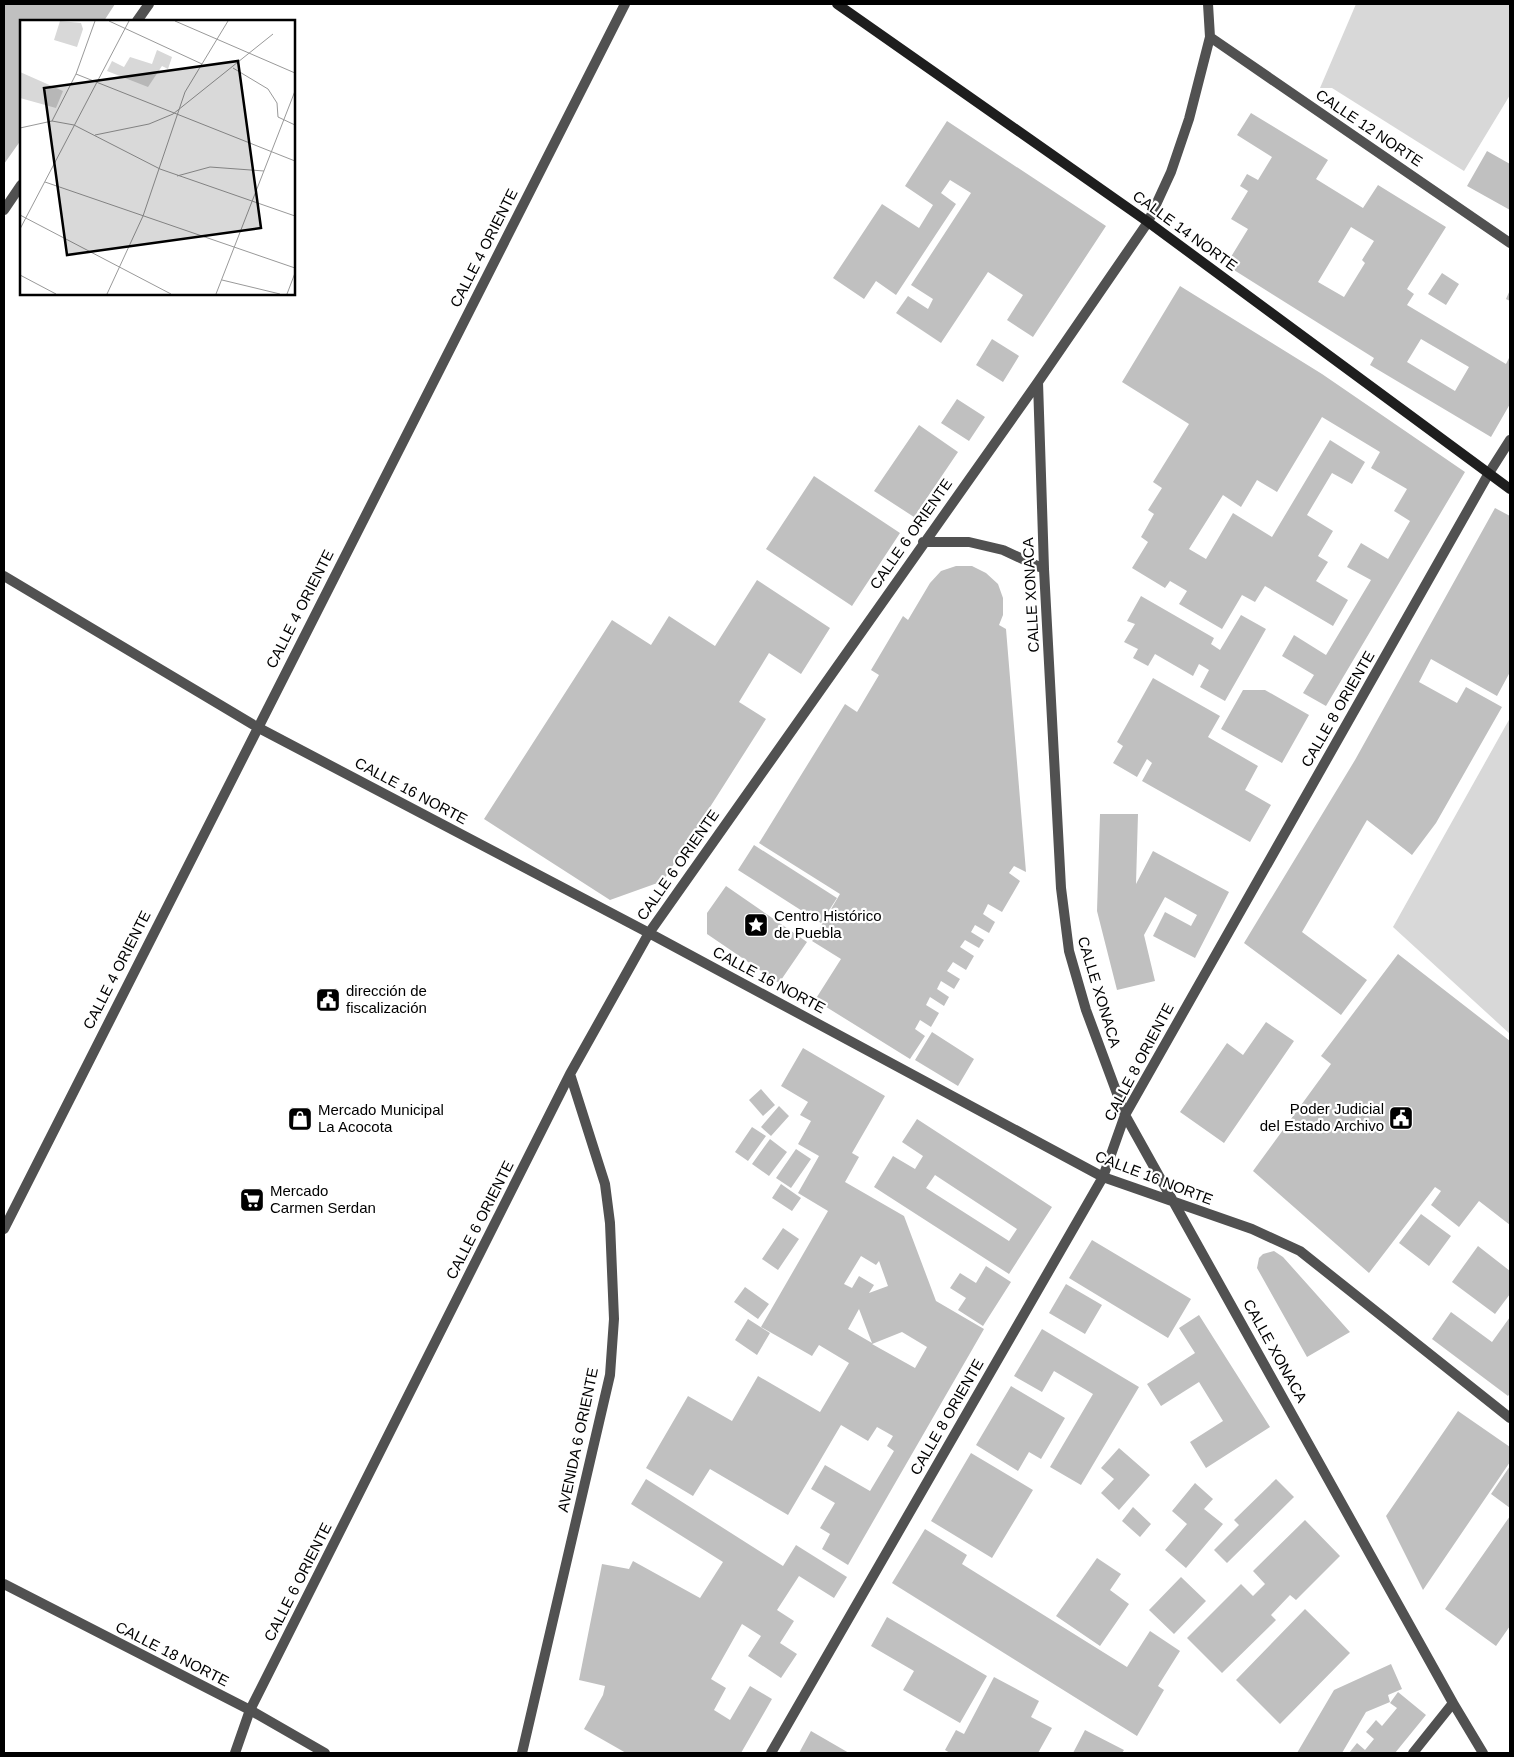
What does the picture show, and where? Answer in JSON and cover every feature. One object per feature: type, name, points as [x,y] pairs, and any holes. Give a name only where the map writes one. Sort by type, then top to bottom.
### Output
[{"type":"main road","name":"CALLE 14 NORTE","points":[[837,4],[1148,222],[1510,489]]},
{"type":"street","points":[[138,20],[149,4]]},
{"type":"street","name":"CALLE 4 ORIENTE","points":[[4,1229],[625,4]]},
{"type":"street","points":[[1208,4],[1210,37]]},
{"type":"street","name":"CALLE 6 ORIENTE","points":[[235,1753],[250,1710],[570,1074],[649,933],[1038,382],[1148,222],[1170,172],[1186,128],[1210,37]]},
{"type":"street","name":"CALLE 12 NORTE","points":[[1210,37],[1510,243]]},
{"type":"street","points":[[4,210],[20,186]]},
{"type":"street","name":"CALLE XONACA","points":[[1038,382],[1044,569],[1061,888],[1069,951],[1086,1010],[1124,1115],[1176,1204],[1452,1703],[1483,1753]]},
{"type":"street","name":"CALLE 8 ORIENTE","points":[[771,1753],[1103,1177],[1124,1115],[1489,473],[1510,440]]},
{"type":"street","points":[[924,542],[969,542],[1003,550],[1044,569]]},
{"type":"street","name":"CALLE 16 NORTE","points":[[4,576],[257,727],[649,933],[1103,1177],[1252,1229],[1300,1251],[1510,1418]]},
{"type":"street","name":"AVENIDA 6 ORIENTE","points":[[522,1753],[610,1375],[612,1338],[610,1223],[605,1184],[570,1074]]},
{"type":"street","name":"CALLE 18 NORTE","points":[[4,1584],[250,1710],[325,1753]]},
{"type":"street","points":[[1413,1753],[1452,1703]]},
{"type":"shaded area","points":[[1356,4],[1510,4],[1510,95],[1464,171],[1332,88],[1320,88]]},
{"type":"shaded area","points":[[1510,718],[1510,1034],[1393,927]]},
{"type":"building","points":[[4,4],[115,4],[105,20],[20,20],[20,141],[4,164]]},
{"type":"building","points":[[1251,113],[1328,160],[1316,179],[1363,208],[1378,185],[1446,227],[1407,289],[1414,294],[1407,305],[1506,364],[1510,356],[1510,404],[1491,437],[1370,365],[1374,358],[1226,265],[1248,229],[1231,219],[1248,191],[1240,186],[1247,174],[1258,180],[1272,157],[1237,135]],"holes":[[[1351,227],[1374,241],[1362,260],[1365,263],[1344,297],[1318,282]],[[1421,339],[1469,367],[1455,391],[1407,362]]]},
{"type":"building","points":[[947,121],[1106,226],[1033,337],[1007,320],[1023,295],[988,272],[941,343],[896,313],[908,296],[928,309],[933,299],[911,285],[971,193],[950,180],[941,193],[956,204],[896,295],[876,281],[864,299],[833,278],[882,204],[919,228],[933,205],[905,186]]},
{"type":"building","points":[[1487,151],[1510,164],[1510,210],[1467,186]]},
{"type":"building","points":[[1442,273],[1459,284],[1446,305],[1428,294]]},
{"type":"building","points":[[1180,286],[1322,374],[1465,472],[1326,706],[1303,693],[1314,675],[1282,656],[1294,635],[1326,655],[1371,580],[1347,567],[1361,543],[1388,559],[1410,521],[1394,511],[1407,489],[1371,468],[1380,452],[1322,417],[1277,492],[1257,480],[1241,507],[1223,495],[1189,549],[1206,559],[1233,513],[1272,537],[1330,440],[1365,462],[1352,484],[1332,473],[1307,515],[1333,531],[1318,556],[1328,562],[1316,581],[1348,600],[1333,626],[1265,586],[1255,602],[1242,595],[1222,629],[1179,604],[1187,591],[1170,581],[1165,588],[1132,568],[1148,542],[1141,537],[1154,514],[1148,510],[1162,488],[1153,482],[1189,424],[1122,382]]},
{"type":"building","points":[[1510,290],[1510,301],[1506,299]]},
{"type":"building","points":[[992,339],[1019,356],[1003,382],[976,365]]},
{"type":"building","points":[[957,399],[985,417],[969,441],[941,423]]},
{"type":"building","points":[[919,425],[958,452],[914,517],[874,491]]},
{"type":"building","points":[[814,476],[900,533],[852,606],[766,549]]},
{"type":"building","points":[[1495,508],[1510,516],[1510,672],[1497,696],[1431,659],[1419,682],[1457,703],[1466,687],[1502,707],[1436,823],[1412,855],[1367,820],[1302,932],[1367,980],[1341,1015],[1244,943],[1355,760]]},
{"type":"building","points":[[956,566],[972,566],[986,573],[998,584],[1003,598],[1003,615],[999,625],[1006,629],[1026,872],[1014,866],[1009,873],[1020,881],[1002,912],[988,904],[983,914],[995,922],[989,933],[975,925],[971,932],[984,940],[979,948],[965,940],[960,947],[974,956],[966,970],[953,962],[947,971],[960,979],[954,989],[941,981],[937,989],[949,997],[944,1006],[930,997],[926,1005],[939,1013],[931,1027],[920,1020],[915,1029],[925,1036],[910,1059],[815,1000],[841,959],[812,941],[840,894],[759,843],[845,704],[857,712],[879,675],[871,670],[903,616],[908,620],[930,583],[941,571]]},
{"type":"building","points":[[757,580],[830,628],[801,674],[769,653],[739,702],[766,719],[663,881],[610,900],[484,819],[612,620],[651,645],[669,616],[715,646]]},
{"type":"building","points":[[1141,596],[1214,638],[1211,644],[1220,650],[1241,615],[1266,629],[1225,701],[1200,687],[1209,670],[1199,664],[1193,676],[1155,654],[1148,666],[1133,658],[1138,649],[1124,642],[1135,624],[1127,621]]},
{"type":"building","points":[[1153,678],[1220,716],[1208,737],[1258,766],[1245,790],[1271,805],[1250,842],[1142,781],[1152,763],[1147,759],[1137,777],[1113,763],[1123,746],[1117,742]]},
{"type":"building","points":[[1243,690],[1265,690],[1309,715],[1282,763],[1221,729]]},
{"type":"building","points":[[1100,814],[1138,814],[1136,884],[1153,851],[1229,892],[1195,958],[1153,936],[1165,912],[1191,926],[1197,915],[1165,897],[1144,935],[1155,981],[1117,990],[1097,911]]},
{"type":"building","points":[[754,845],[837,898],[821,923],[738,870]]},
{"type":"building","points":[[726,886],[807,942],[779,983],[707,934],[707,913]]},
{"type":"building","name":"Poder Judicial del Estado Archivo","points":[[1398,954],[1510,1041],[1510,1225],[1479,1201],[1459,1227],[1431,1205],[1441,1191],[1435,1187],[1369,1273],[1253,1171],[1331,1064],[1321,1056]]},
{"type":"building","points":[[1266,1022],[1294,1041],[1224,1143],[1180,1112],[1227,1043],[1243,1055]]},
{"type":"building","points":[[932,1032],[974,1059],[958,1086],[915,1060]]},
{"type":"building","points":[[803,1048],[885,1096],[852,1153],[859,1157],[845,1182],[904,1216],[936,1301],[984,1329],[848,1565],[822,1549],[830,1534],[820,1528],[835,1503],[811,1489],[825,1465],[870,1491],[894,1451],[887,1446],[893,1436],[877,1427],[868,1441],[841,1425],[788,1515],[710,1469],[693,1496],[646,1468],[688,1396],[732,1421],[758,1376],[820,1412],[849,1363],[819,1345],[812,1356],[761,1327],[828,1211],[798,1193],[819,1156],[798,1144],[811,1121],[800,1115],[808,1102],[781,1086]],"holes":[[[861,1256],[876,1265],[879,1261],[888,1286],[869,1293],[874,1285],[859,1276],[852,1288],[844,1284]],[[859,1309],[872,1343],[848,1329]],[[902,1332],[927,1347],[915,1368],[872,1344]]]},
{"type":"building","points":[[761,1089],[775,1105],[763,1116],[749,1100]]},
{"type":"building","points":[[779,1106],[789,1116],[771,1136],[761,1127]]},
{"type":"building","points":[[917,1119],[1052,1207],[1009,1274],[874,1187],[893,1156],[915,1169],[923,1156],[902,1142]],"holes":[[[935,1175],[1017,1229],[1009,1241],[926,1188]]]},
{"type":"building","points":[[752,1127],[766,1136],[748,1161],[735,1152]]},
{"type":"building","points":[[770,1139],[787,1152],[769,1176],[752,1164]]},
{"type":"building","points":[[796,1149],[811,1159],[791,1188],[776,1178]]},
{"type":"building","points":[[781,1184],[801,1198],[792,1211],[772,1198]]},
{"type":"building","points":[[1421,1214],[1451,1236],[1429,1266],[1399,1243]]},
{"type":"building","points":[[783,1228],[799,1239],[778,1270],[762,1259]]},
{"type":"building","points":[[1092,1240],[1191,1299],[1168,1338],[1069,1278]]},
{"type":"building","points":[[1478,1246],[1510,1271],[1510,1294],[1495,1314],[1452,1282]]},
{"type":"building","points":[[1274,1251],[1283,1257],[1350,1332],[1307,1357],[1257,1268],[1259,1258],[1263,1254]]},
{"type":"building","points":[[986,1266],[1011,1282],[983,1326],[958,1310],[966,1298],[950,1288],[960,1273],[976,1283]]},
{"type":"building","points":[[1066,1284],[1102,1305],[1085,1334],[1049,1313]]},
{"type":"building","points":[[745,1287],[769,1304],[758,1319],[734,1302]]},
{"type":"building","points":[[1451,1312],[1492,1342],[1510,1317],[1510,1393],[1508,1396],[1432,1339]]},
{"type":"building","points":[[1199,1315],[1270,1427],[1206,1468],[1190,1442],[1223,1421],[1199,1382],[1161,1406],[1147,1384],[1195,1353],[1179,1328]]},
{"type":"building","points":[[748,1319],[770,1333],[757,1355],[735,1340]]},
{"type":"building","points":[[1042,1329],[1139,1387],[1081,1485],[1050,1467],[1093,1394],[1054,1371],[1042,1392],[1014,1376]]},
{"type":"building","points":[[1011,1386],[1065,1418],[1041,1459],[1029,1452],[1018,1471],[976,1445]]},
{"type":"building","points":[[1458,1411],[1510,1447],[1510,1462],[1423,1590],[1386,1516]]},
{"type":"building","points":[[1119,1448],[1150,1475],[1119,1510],[1101,1493],[1114,1479],[1101,1468]]},
{"type":"building","points":[[971,1453],[1033,1490],[992,1558],[931,1521]]},
{"type":"building","points":[[1510,1466],[1510,1508],[1491,1494]]},
{"type":"building","points":[[646,1479],[783,1566],[796,1545],[847,1577],[834,1598],[799,1576],[777,1610],[794,1621],[780,1643],[797,1654],[781,1678],[748,1656],[761,1636],[742,1624],[711,1679],[726,1688],[714,1710],[730,1720],[750,1686],[772,1699],[741,1753],[626,1753],[584,1729],[603,1695],[605,1686],[579,1680],[602,1564],[629,1569],[633,1561],[700,1598],[723,1562],[631,1504]]},
{"type":"building","points":[[1276,1479],[1294,1497],[1227,1563],[1214,1550],[1239,1525],[1234,1520]]},
{"type":"building","points":[[1195,1483],[1213,1499],[1204,1509],[1223,1524],[1186,1568],[1165,1550],[1187,1524],[1172,1511]]},
{"type":"building","points":[[1133,1507],[1151,1524],[1140,1537],[1122,1521]]},
{"type":"building","points":[[1510,1516],[1510,1626],[1496,1646],[1445,1609]]},
{"type":"building","points":[[1305,1520],[1340,1556],[1296,1600],[1290,1595],[1271,1615],[1276,1620],[1222,1673],[1187,1638],[1241,1584],[1253,1596],[1265,1584],[1253,1571]]},
{"type":"building","points":[[925,1529],[967,1555],[962,1564],[1127,1667],[1150,1631],[1180,1651],[1158,1686],[1164,1690],[1137,1736],[892,1583]]},
{"type":"building","points":[[1097,1558],[1121,1574],[1110,1590],[1129,1604],[1100,1646],[1056,1616]]},
{"type":"building","points":[[1181,1577],[1206,1601],[1174,1634],[1149,1610]]},
{"type":"building","points":[[1305,1609],[1350,1653],[1280,1724],[1236,1680]]},
{"type":"building","points":[[887,1617],[987,1676],[960,1723],[903,1690],[914,1671],[871,1646]]},
{"type":"building","points":[[1391,1664],[1402,1689],[1388,1695],[1390,1702],[1366,1712],[1342,1753],[1297,1753],[1334,1690]]},
{"type":"building","points":[[994,1677],[1039,1701],[1031,1717],[1052,1728],[1038,1753],[950,1753],[945,1750],[956,1730],[964,1734]]},
{"type":"building","points":[[1398,1692],[1426,1715],[1395,1753],[1349,1753],[1357,1743],[1365,1750],[1374,1739],[1366,1732],[1376,1720],[1382,1726],[1397,1708],[1390,1703]]},
{"type":"building","points":[[1085,1730],[1124,1750],[1122,1753],[1073,1753]]},
{"type":"building","points":[[811,1731],[849,1753],[799,1753]]},
{"type":"place","name":"Centro Histórico de Puebla","points":[[756,925]]},
{"type":"place","name":"dirección de fiscalización","points":[[328,1000]]},
{"type":"place","name":"Poder Judicial del Estado Archivo","points":[[1401,1118]]},
{"type":"place","name":"Mercado Municipal La Acocota","points":[[300,1119]]},
{"type":"place","name":"Mercado Carmen Serdan","points":[[252,1200]]}]
